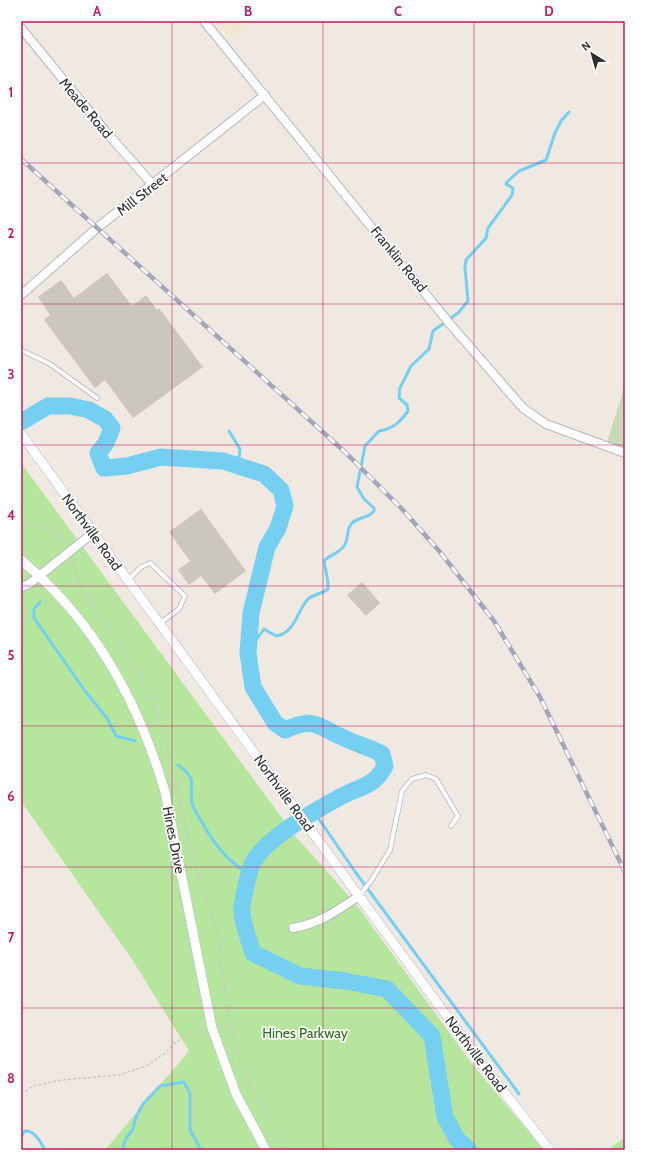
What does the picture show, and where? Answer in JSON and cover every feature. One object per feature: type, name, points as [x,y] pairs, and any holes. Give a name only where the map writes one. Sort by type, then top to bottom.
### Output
[{"type":"street","name":"Franklin Road","points":[[204,21],[450,324],[493,375],[532,416],[546,424],[625,453]]},
{"type":"street","name":"Meade Road","points":[[21,28],[107,133],[153,185]]},
{"type":"street","name":"Mill Street","points":[[22,292],[97,228],[265,95]]},
{"type":"street","name":"Northville Road","points":[[21,434],[484,1067],[550,1150]]},
{"type":"street","points":[[21,587],[29,584],[93,533]]},
{"type":"street","name":"Hines Drive","points":[[21,560],[39,576],[70,609],[99,646],[124,686],[143,725],[165,792],[212,1028],[236,1094],[266,1150]]},
{"type":"street","points":[[293,928],[308,926],[319,922],[359,896]]},
{"type":"lane","points":[[21,350],[50,364],[97,398]]},
{"type":"lane","points":[[128,580],[141,567],[150,563],[184,596],[179,609],[159,624]]},
{"type":"lane","points":[[359,896],[371,881],[390,850],[402,791],[412,779],[426,775],[436,779],[458,816],[451,826]]},
{"type":"path","points":[[21,1094],[33,1086],[62,1080],[118,1075],[146,1066],[165,1053],[177,1041],[230,1023]]},
{"type":"shaded area","points":[[219,21],[253,21],[233,38]]},
{"type":"green space","points":[[625,385],[625,448],[607,442]]},
{"type":"green space","name":"Hines Parkway","points":[[21,463],[296,837],[361,911],[472,1064],[544,1150],[105,1150],[189,1051],[133,961],[21,801]]},
{"type":"green space","points":[[625,1137],[625,1150],[608,1150]]},
{"type":"building","points":[[107,273],[132,306],[146,295],[157,310],[159,308],[203,367],[133,418],[105,380],[95,388],[44,320],[50,315],[38,297],[61,280],[74,298]]},
{"type":"building","points":[[201,509],[246,571],[215,594],[201,576],[189,585],[178,570],[190,561],[169,532]]},
{"type":"building","points":[[362,582],[380,603],[366,616],[347,595]]},
{"type":"waterway","points":[[249,650],[264,629],[276,636],[287,631],[292,626],[308,599],[328,589],[324,561],[344,546],[347,540],[350,525],[374,511],[374,508],[364,499],[357,487],[365,446],[379,431],[388,429],[396,424],[408,411],[407,405],[399,398],[400,388],[411,366],[429,349],[433,331],[458,313],[468,301],[465,268],[466,260],[486,238],[488,228],[512,195],[513,188],[506,184],[507,182],[519,171],[546,160],[555,133],[561,121],[569,112]]},
{"type":"waterway","points":[[21,422],[48,406],[70,406],[89,410],[105,419],[112,428],[106,443],[98,453],[104,468],[127,466],[161,457],[223,461],[264,474],[281,490],[285,506],[278,528],[267,547],[251,613],[248,653],[253,687],[275,723],[285,730],[310,723],[322,727],[382,754],[385,766],[381,773],[372,782],[342,796],[306,817],[279,835],[259,854],[252,864],[243,901],[242,912],[245,928],[253,953],[300,976],[345,981],[387,989],[432,1036],[445,1117],[457,1139],[469,1150]]},
{"type":"waterway","points":[[229,431],[240,449],[238,466]]},
{"type":"waterway","points":[[40,602],[34,609],[34,618],[85,691],[107,718],[116,736],[135,741]]},
{"type":"waterway","points":[[178,765],[185,770],[191,779],[191,797],[193,805],[214,842],[233,863],[249,874]]},
{"type":"waterway","points":[[314,812],[356,873],[519,1094]]},
{"type":"waterway","points":[[121,1150],[123,1149],[125,1140],[133,1129],[136,1117],[143,1104],[160,1086],[184,1082],[190,1093],[190,1130],[201,1150]]},
{"type":"waterway","points":[[21,1136],[25,1131],[29,1131],[35,1135],[45,1150]]},
{"type":"railway","points":[[21,159],[346,453],[403,510],[440,552],[494,621],[540,697],[625,872]]}]
